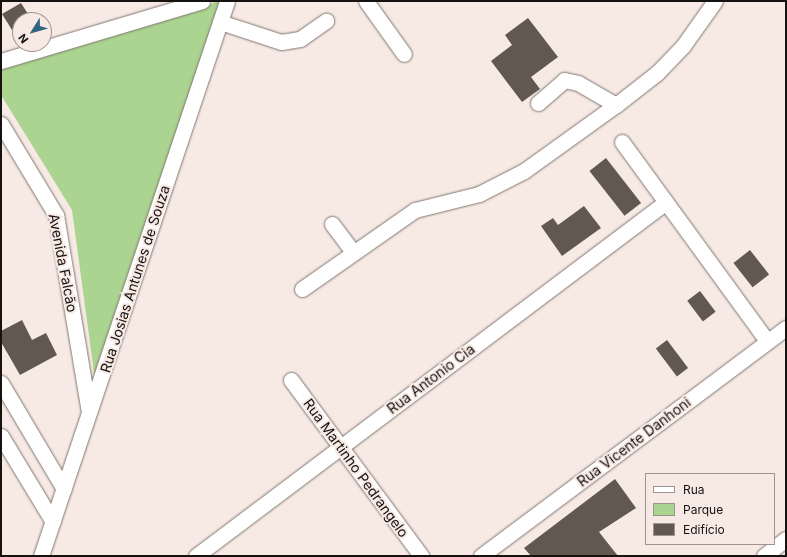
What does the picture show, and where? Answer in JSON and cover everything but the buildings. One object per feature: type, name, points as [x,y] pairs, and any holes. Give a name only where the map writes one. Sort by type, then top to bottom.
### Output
[{"type":"street","points":[[1,61],[170,6],[202,1]]},
{"type":"street","name":"Rua Josias Antunes de Souza","points":[[41,556],[90,415],[227,1]]},
{"type":"street","points":[[366,1],[404,54]]},
{"type":"street","points":[[302,289],[415,210],[498,186],[616,105],[658,73],[683,46],[714,1]]},
{"type":"street","points":[[220,22],[282,42],[300,39],[326,21]]},
{"type":"street","points":[[538,103],[564,80],[578,83],[616,105]]},
{"type":"street","name":"Avenida Falcão","points":[[1,124],[56,215],[90,415]]},
{"type":"street","points":[[622,142],[767,341]]},
{"type":"street","name":"Rua Antonio Cia","points":[[196,556],[666,202]]},
{"type":"street","points":[[332,224],[353,252]]},
{"type":"street","name":"Rua Vicente Danhoni","points":[[481,556],[786,328]]},
{"type":"street","name":"Rua Martinho Pedrangelo","points":[[291,380],[421,556]]},
{"type":"street","points":[[1,383],[64,489]]},
{"type":"street","points":[[1,436],[53,522]]},
{"type":"street","points":[[764,556],[786,539]]},
{"type":"green space","points":[[216,1],[223,1],[95,380],[72,210],[1,95],[1,66],[205,8]]}]
